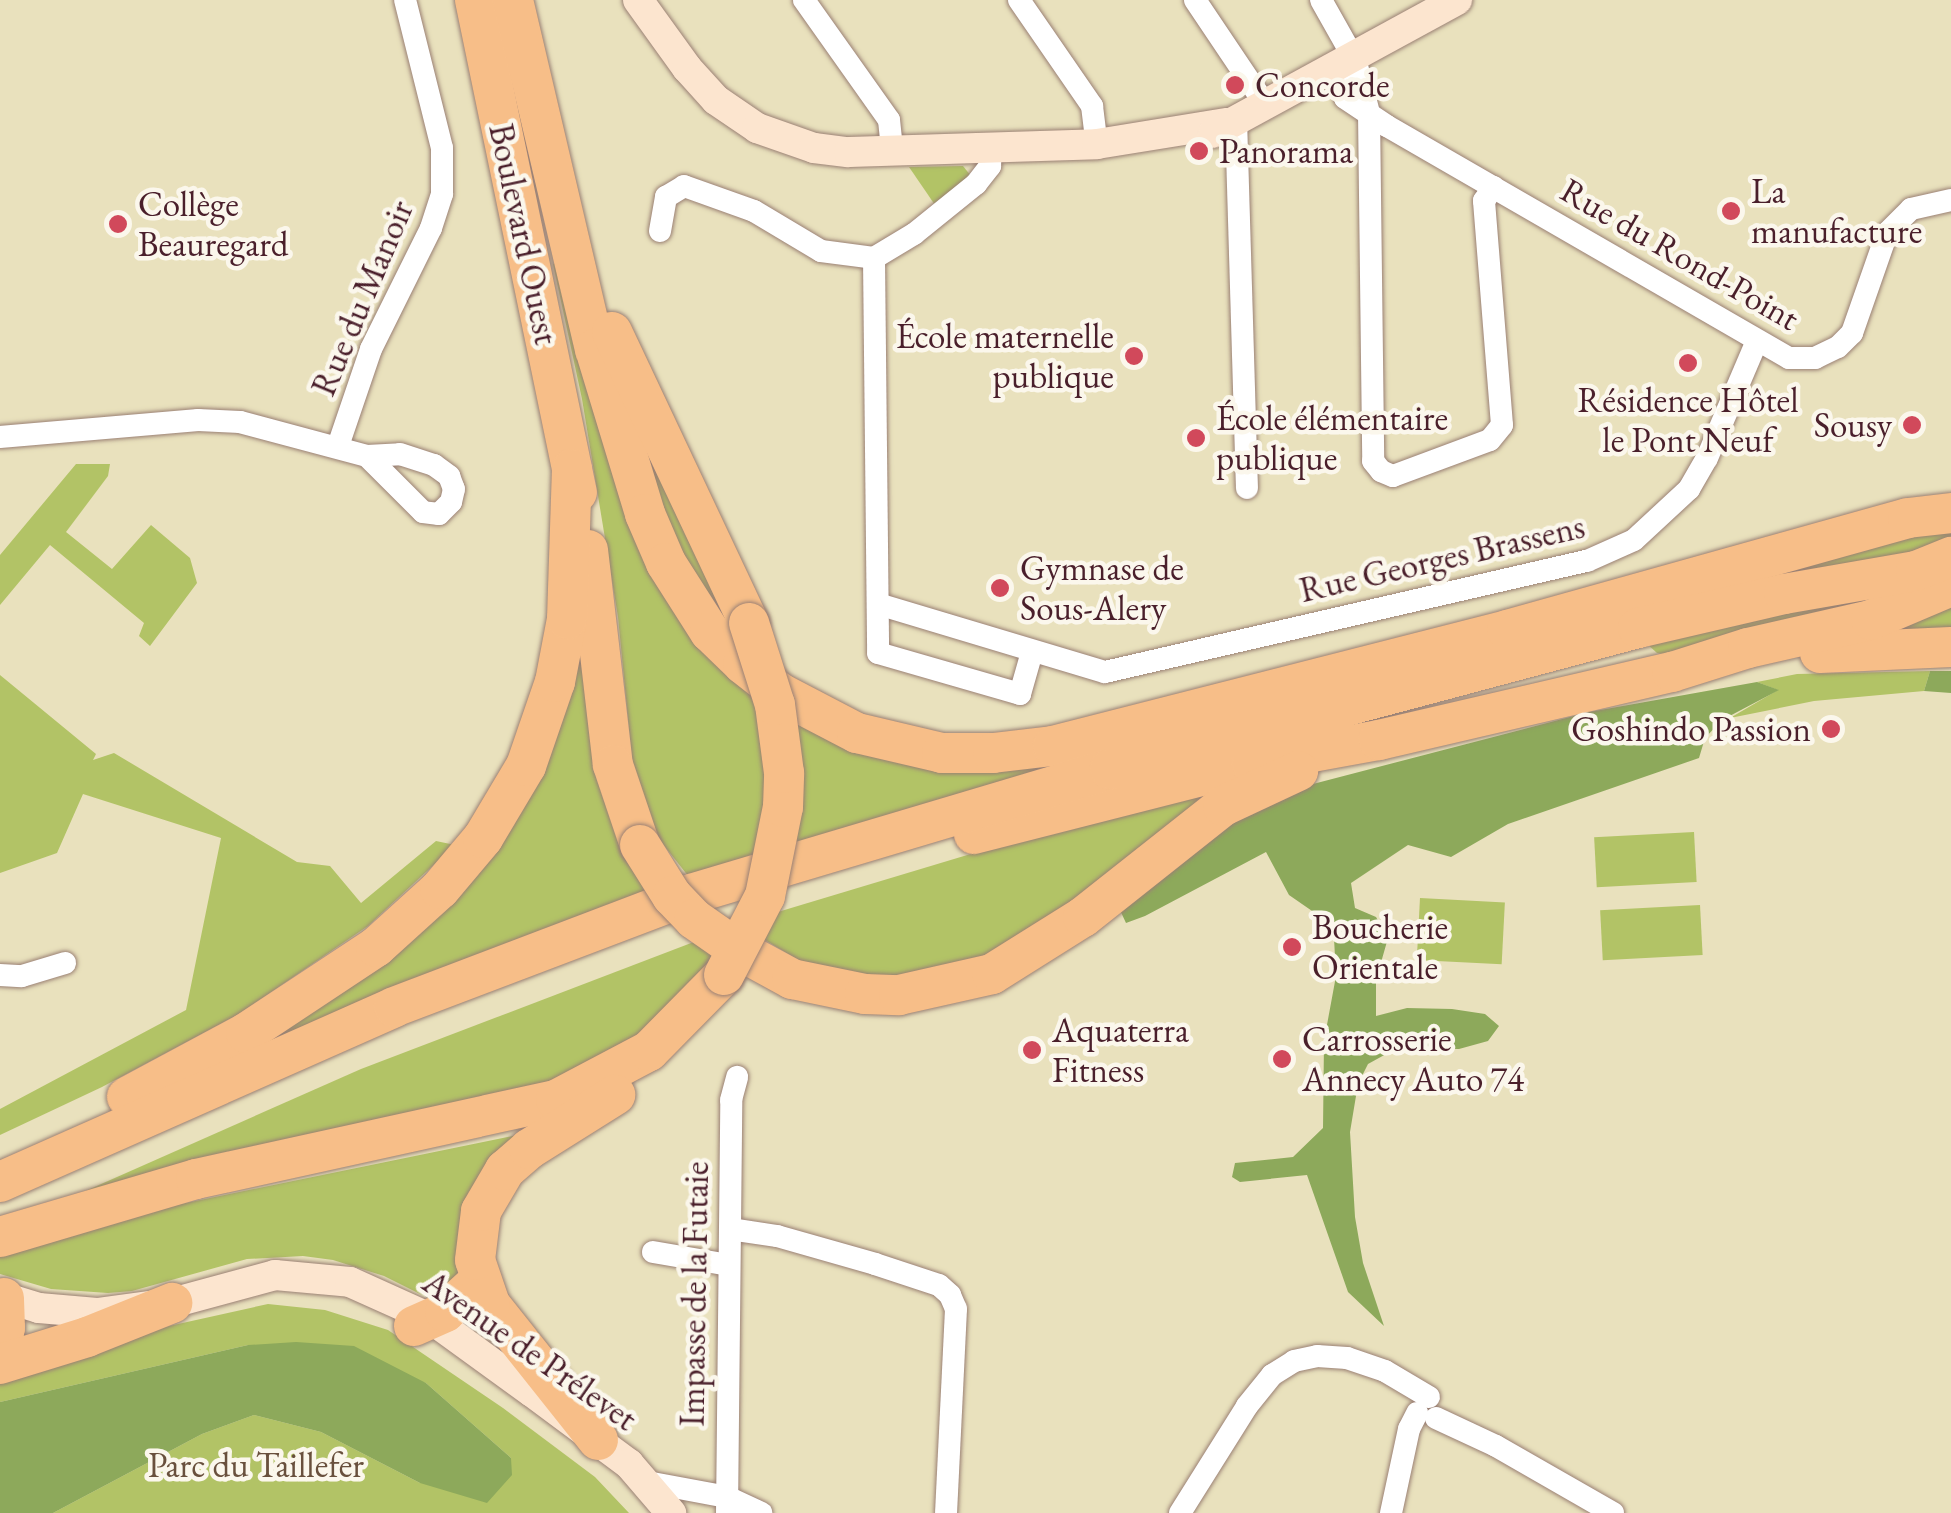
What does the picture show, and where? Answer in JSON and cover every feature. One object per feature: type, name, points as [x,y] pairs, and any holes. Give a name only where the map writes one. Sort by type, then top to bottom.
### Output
[{"type":"highway","name":"Boulevard Ouest","points":[[474,0],[572,469]]},
{"type":"highway","points":[[512,0],[595,348],[645,514],[666,564],[692,607],[743,664],[814,714],[898,746],[942,753],[993,754],[1638,628]]},
{"type":"highway","points":[[568,232],[738,600],[775,705],[784,790],[778,844],[765,896],[730,962],[678,1038],[642,1075],[505,1170],[481,1211],[475,1260],[479,1281],[506,1328],[598,1440]]},
{"type":"highway","points":[[572,469],[593,576],[613,765],[640,845],[672,896],[730,962],[865,994],[899,995],[992,974],[1083,917],[1223,806],[1268,782],[1379,740]]},
{"type":"highway","points":[[0,1168],[246,1033],[376,947],[440,889],[483,838],[526,766],[555,682],[567,619],[572,469]]},
{"type":"highway","points":[[1083,737],[1508,630],[1908,518],[1951,513]]},
{"type":"highway","points":[[0,1182],[394,1008],[691,894],[1000,799],[1638,628],[1784,594],[1916,571],[1951,557]]},
{"type":"highway","points":[[0,1207],[215,1110],[652,936],[977,833],[1252,762],[1379,740],[1672,672],[1748,648],[1871,620],[1951,586]]},
{"type":"highway","points":[[1672,672],[1823,652],[1951,647]]},
{"type":"highway","points":[[0,1237],[196,1178],[556,1100],[649,1051],[730,962]]},
{"type":"highway","points":[[0,1153],[112,1106]]},
{"type":"highway","points":[[422,1322],[463,1299],[479,1281]]},
{"type":"highway","points":[[0,1351],[6,1328],[2,1297]]},
{"type":"highway","points":[[0,1364],[87,1337],[191,1297]]},
{"type":"street","name":"Rue du Manoir","points":[[338,446],[371,350],[442,194],[442,148],[405,0]]},
{"type":"street","points":[[638,0],[700,85],[751,125],[814,148],[892,150],[1103,144],[1231,121],[1457,0]]},
{"type":"street","points":[[804,0],[889,120],[892,150]]},
{"type":"street","points":[[1019,0],[1092,106],[1103,144]]},
{"type":"street","points":[[1194,0],[1265,104]]},
{"type":"street","points":[[1321,0],[1369,114],[1373,461],[1381,471],[1393,476],[1490,440],[1502,425],[1484,201],[1494,187]]},
{"type":"street","points":[[1344,59],[1345,98]]},
{"type":"street","name":"Rue du Rond-Point","points":[[1306,80],[1345,98],[1757,341],[1800,360],[1838,348],[1852,333],[1887,233],[1912,208],[1951,200]]},
{"type":"street","points":[[1231,121],[1247,488]]},
{"type":"street","points":[[660,231],[666,196],[684,186],[754,211],[820,251],[874,258],[914,234],[976,184],[990,166],[991,147]]},
{"type":"street","points":[[874,258],[878,653],[1020,694],[1032,652]]},
{"type":"street","name":"Rue Georges Brassens","points":[[878,604],[1106,672],[1612,553],[1652,527],[1689,488],[1707,458],[1757,341]]},
{"type":"street","points":[[0,437],[198,420],[240,422],[367,456]]},
{"type":"street","points":[[0,975],[22,976],[65,963]]},
{"type":"street","name":"Impasse de la Futaie","points":[[727,1505],[731,1100],[737,1077]]},
{"type":"street","points":[[730,1229],[777,1236],[858,1259],[939,1286],[950,1295],[956,1308],[946,1513]]},
{"type":"street","points":[[653,1252],[729,1265]]},
{"type":"street","name":"Avenue de Prélevet","points":[[2,1297],[71,1312],[120,1312],[191,1297],[324,1292],[422,1322],[598,1440],[647,1482],[670,1513]]},
{"type":"street","name":"Avenue de Prélevet","points":[[422,1322],[588,1453],[650,1513]]},
{"type":"street","points":[[1180,1513],[1272,1375],[1306,1357],[1338,1356],[1361,1363],[1428,1410],[1613,1513]]},
{"type":"street","points":[[1391,1513],[1428,1410]]},
{"type":"street","points":[[647,1482],[700,1492],[727,1505],[761,1513]]},
{"type":"street","points":[[686,1513],[700,1492]]},
{"type":"green space","points":[[963,166],[971,176],[935,205],[909,167]]},
{"type":"green space","points":[[558,262],[653,564],[873,751],[1163,733],[689,877],[658,838],[633,770],[618,617],[582,399],[553,264]]},
{"type":"green space","points":[[622,380],[721,610],[691,569],[669,526]]},
{"type":"green space","points":[[76,464],[110,464],[108,476],[66,532],[112,569],[151,525],[190,558],[197,583],[150,646],[139,636],[144,623],[50,545],[0,605],[0,555]]},
{"type":"green space","points":[[1951,527],[1951,547],[1652,614],[1776,570]]},
{"type":"green space","points":[[1951,582],[1673,656],[1657,653],[1646,643],[1650,638]]},
{"type":"green space","points":[[1951,598],[1951,637],[1858,636]]},
{"type":"green space","points":[[579,625],[651,891],[218,1066],[429,919]]},
{"type":"green space","points":[[1930,671],[1924,691],[1814,701],[1730,718],[1778,690],[1757,682],[1797,674]]},
{"type":"green space","points":[[1930,671],[1951,671],[1951,693],[1924,691]]},
{"type":"green space","points":[[0,675],[96,754],[93,760],[114,753],[297,862],[330,866],[361,903],[436,841],[455,845],[368,926],[239,1014],[102,1087],[0,1135],[0,1109],[186,1010],[221,838],[83,794],[57,853],[0,873]]},
{"type":"green space","points":[[1757,682],[1779,690],[1722,720],[1705,738],[1699,758],[1508,824],[1451,857],[1408,845],[1351,883],[1355,908],[1376,917],[1388,938],[1376,980],[1376,1016],[1407,1008],[1452,1009],[1485,1014],[1499,1026],[1488,1041],[1459,1049],[1397,1048],[1368,1064],[1358,1084],[1350,1132],[1355,1217],[1363,1263],[1384,1326],[1348,1292],[1307,1175],[1240,1182],[1232,1177],[1235,1163],[1293,1157],[1323,1128],[1324,1041],[1336,976],[1334,938],[1315,913],[1289,895],[1266,852],[1145,916],[1126,923],[1119,908],[1203,841],[1290,790],[1589,712]]},
{"type":"green space","points":[[1243,777],[1036,933],[967,965],[875,979],[810,967],[738,924],[1060,827]]},
{"type":"green space","points":[[1694,832],[1697,882],[1597,887],[1594,837]]},
{"type":"green space","points":[[1420,898],[1505,902],[1502,964],[1417,960]]},
{"type":"green space","points":[[1700,905],[1703,955],[1603,960],[1600,910]]},
{"type":"green space","points":[[699,940],[723,958],[688,1005],[582,1080],[56,1204],[361,1069]]},
{"type":"green space","points":[[532,1132],[469,1267],[438,1303],[384,1276],[333,1260],[303,1256],[247,1259],[132,1291],[108,1293],[51,1289],[0,1274],[0,1256],[171,1206]]},
{"type":"green space","name":"Parc du Taillefer","points":[[268,1304],[325,1310],[388,1330],[595,1477],[629,1513],[53,1513],[202,1434],[254,1415],[321,1432],[420,1483],[511,1458],[426,1383],[248,1345],[0,1402],[0,1380],[169,1326]]},
{"type":"green space","points":[[296,1342],[354,1346],[426,1383],[511,1458],[512,1475],[487,1503],[420,1483],[321,1432],[254,1415],[202,1434],[53,1513],[0,1513],[0,1402],[248,1345]]},
{"type":"place","name":"Concorde","points":[[1235,85]]},
{"type":"place","name":"Panorama","points":[[1199,151]]},
{"type":"place","name":"La manufacture","points":[[1731,211]]},
{"type":"place","name":"Collège Beauregard","points":[[118,224]]},
{"type":"place","name":"École maternelle publique","points":[[1134,356]]},
{"type":"place","name":"Résidence Hôtel le Pont Neuf","points":[[1688,363]]},
{"type":"place","name":"Sousy","points":[[1912,425]]},
{"type":"place","name":"École élémentaire publique","points":[[1196,438]]},
{"type":"place","name":"Gymnase de Sous-Alery","points":[[1000,588]]},
{"type":"place","name":"Goshindo Passion","points":[[1831,729]]},
{"type":"place","name":"Boucherie Orientale","points":[[1292,947]]},
{"type":"place","name":"Aquaterra Fitness","points":[[1032,1050]]},
{"type":"place","name":"Carrosserie Annecy Auto 74","points":[[1282,1059]]}]
